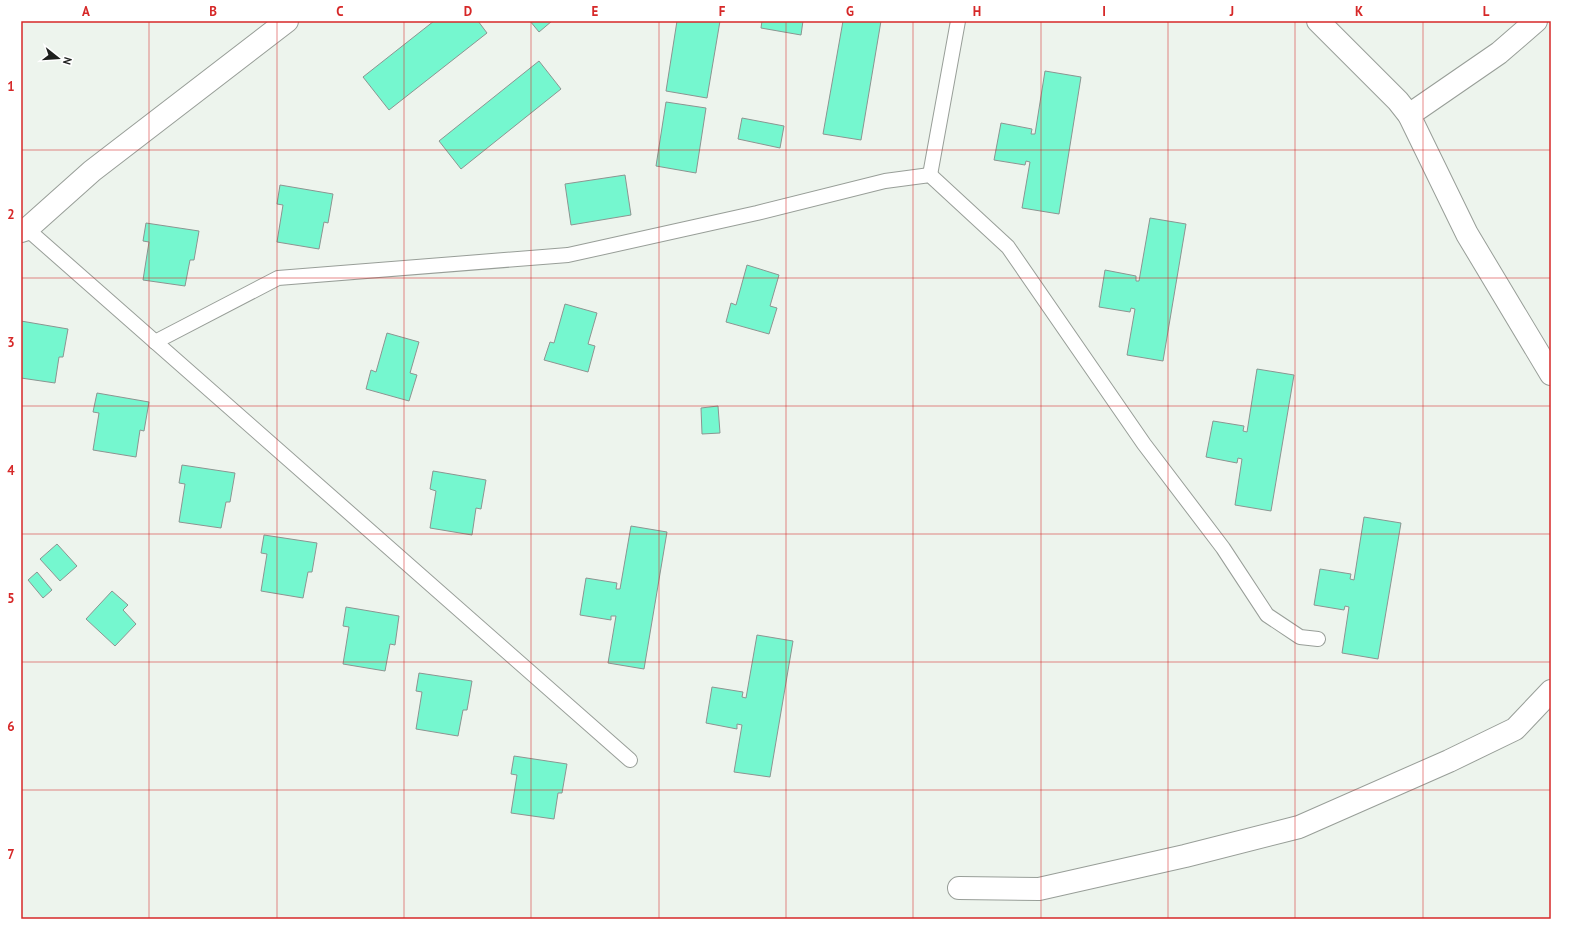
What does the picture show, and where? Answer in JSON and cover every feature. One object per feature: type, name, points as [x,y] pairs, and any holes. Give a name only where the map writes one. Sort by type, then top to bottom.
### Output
[{"type":"street","points":[[24,230],[92,171],[287,21]]},
{"type":"street","points":[[1318,21],[1398,101],[1408,115],[1468,234],[1551,374]]},
{"type":"street","points":[[1408,115],[1499,53],[1536,21]]},
{"type":"street","points":[[959,888],[1039,889],[1185,856],[1299,827],[1449,761],[1515,729],[1551,691]]},
{"type":"lane","points":[[930,175],[958,21]]},
{"type":"lane","points":[[155,342],[278,278],[568,254],[757,214],[885,181],[930,175]]},
{"type":"lane","points":[[930,175],[1008,247],[1144,444],[1223,548],[1267,615],[1300,637],[1318,639]]},
{"type":"lane","points":[[24,230],[155,342],[630,760]]},
{"type":"building","points":[[434,21],[478,21],[487,33],[389,110],[363,77]]},
{"type":"building","points":[[530,21],[552,21],[539,32]]},
{"type":"building","points":[[677,21],[720,21],[707,98],[666,91]]},
{"type":"building","points":[[762,21],[803,21],[801,35],[761,28]]},
{"type":"building","points":[[843,21],[881,21],[861,140],[823,134]]},
{"type":"building","points":[[539,61],[561,89],[461,169],[439,141]]},
{"type":"building","points":[[1045,71],[1081,77],[1059,214],[1022,208],[1030,162],[1026,161],[1025,165],[994,160],[1001,123],[1032,129],[1031,134],[1035,134]]},
{"type":"building","points":[[666,102],[706,108],[696,173],[656,166]]},
{"type":"building","points":[[742,118],[784,126],[780,148],[738,139]]},
{"type":"building","points":[[625,175],[631,215],[571,225],[565,184]]},
{"type":"building","points":[[280,185],[333,194],[328,223],[324,222],[319,249],[277,242],[283,205],[277,204]]},
{"type":"building","points":[[1150,218],[1186,224],[1163,361],[1127,355],[1135,309],[1131,308],[1130,312],[1099,307],[1105,270],[1136,276],[1136,281],[1139,281]]},
{"type":"building","points":[[146,223],[199,231],[194,260],[190,260],[185,286],[143,280],[149,242],[143,241]]},
{"type":"building","points":[[747,265],[779,275],[770,306],[777,308],[769,334],[726,322],[731,303],[736,305]]},
{"type":"building","points":[[565,304],[597,313],[588,344],[595,346],[588,372],[544,360],[550,342],[554,343]]},
{"type":"building","points":[[21,321],[68,329],[63,357],[59,357],[55,383],[21,378]]},
{"type":"building","points":[[387,333],[419,342],[410,373],[417,375],[409,401],[366,389],[371,370],[376,372]]},
{"type":"building","points":[[1257,369],[1294,375],[1271,511],[1235,505],[1242,459],[1238,458],[1237,463],[1206,457],[1213,421],[1244,426],[1243,431],[1247,432]]},
{"type":"building","points":[[97,393],[149,402],[144,431],[140,430],[136,457],[93,450],[99,413],[93,412]]},
{"type":"building","points":[[718,406],[720,433],[702,434],[701,408]]},
{"type":"building","points":[[182,465],[235,473],[230,502],[226,502],[221,528],[179,522],[185,484],[179,483]]},
{"type":"building","points":[[433,471],[486,480],[481,509],[476,508],[472,535],[430,528],[436,491],[430,489]]},
{"type":"building","points":[[1364,517],[1401,523],[1378,659],[1342,653],[1349,607],[1345,606],[1344,610],[1314,605],[1320,569],[1351,574],[1350,579],[1354,580]]},
{"type":"building","points":[[631,526],[667,532],[644,669],[608,663],[616,616],[611,616],[611,620],[580,615],[586,578],[617,583],[616,589],[620,589]]},
{"type":"building","points":[[264,535],[317,543],[312,572],[308,572],[303,598],[261,591],[267,554],[261,553]]},
{"type":"building","points":[[57,544],[77,566],[60,581],[40,559]]},
{"type":"building","points":[[37,572],[52,590],[43,598],[28,580]]},
{"type":"building","points":[[112,591],[128,605],[123,610],[136,624],[115,646],[86,619]]},
{"type":"building","points":[[346,607],[399,616],[395,645],[390,644],[385,671],[343,664],[349,627],[343,626]]},
{"type":"building","points":[[757,635],[793,641],[770,777],[734,772],[742,725],[737,724],[737,729],[706,723],[712,687],[743,692],[742,697],[746,698]]},
{"type":"building","points":[[419,673],[472,681],[467,710],[463,710],[458,736],[416,729],[422,692],[416,691]]},
{"type":"building","points":[[514,756],[567,764],[562,793],[558,793],[554,819],[511,813],[517,775],[511,774]]}]
